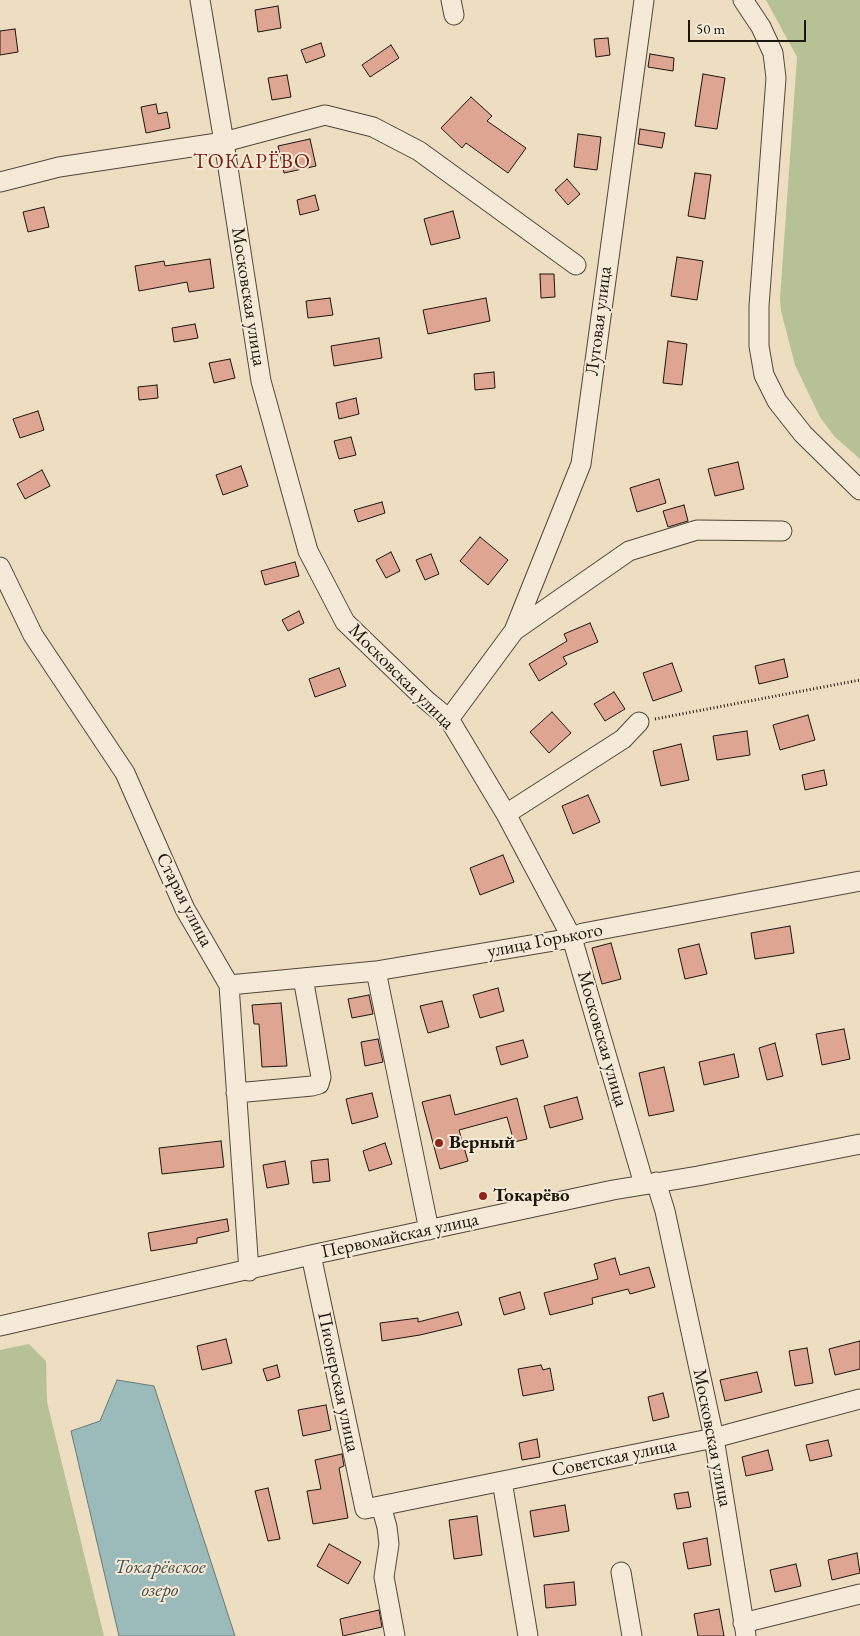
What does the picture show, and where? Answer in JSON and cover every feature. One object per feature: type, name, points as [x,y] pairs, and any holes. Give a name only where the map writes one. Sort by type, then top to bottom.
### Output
[{"type":"street","name":"Московская улица","points":[[200,0],[261,381],[308,551],[345,622],[426,700],[449,719],[506,814],[572,938],[650,1183],[665,1211],[714,1438],[745,1630]]},
{"type":"street","name":"Луговая улица","points":[[514,631],[581,464],[644,0]]},
{"type":"street","points":[[743,0],[761,27],[773,53],[776,78],[759,306],[759,346],[764,375],[776,401],[803,434],[860,490]]},
{"type":"street","points":[[0,182],[59,167],[224,142],[325,115],[373,127],[419,151],[576,265]]},
{"type":"street","points":[[449,719],[514,631],[630,551],[697,530],[782,531]]},
{"type":"street","name":"Старая улица","points":[[0,567],[33,634],[125,773],[185,909],[229,985],[249,1271]]},
{"type":"street","points":[[506,814],[623,739],[639,722]]},
{"type":"street","name":"улица Горького","points":[[229,985],[376,970],[572,938],[593,931],[860,881]]},
{"type":"street","points":[[376,970],[429,1230]]},
{"type":"street","points":[[236,1092],[319,1084],[321,1076],[303,978]]},
{"type":"street","name":"Первомайская улица","points":[[0,1326],[429,1230],[650,1183],[698,1176],[860,1144]]},
{"type":"street","name":"Пионерская улица","points":[[311,1256],[373,1507],[387,1526],[389,1544],[384,1577],[394,1636]]},
{"type":"street","name":"Советская улица","points":[[373,1507],[714,1438],[860,1398]]},
{"type":"street","points":[[502,1481],[528,1636]]},
{"type":"street","points":[[621,1572],[632,1636]]},
{"type":"street","points":[[745,1630],[860,1594]]},
{"type":"path","points":[[639,722],[860,680]]},
{"type":"green space","points":[[766,0],[860,0],[860,459],[834,436],[820,417],[795,365],[781,311],[780,299],[797,57]]},
{"type":"green space","points":[[29,1344],[46,1361],[47,1402],[104,1636],[0,1636],[0,1350]]},
{"type":"water","name":"Токарёвское озеро","points":[[117,1380],[154,1386],[235,1636],[119,1636],[71,1431],[100,1421]]},
{"type":"building","points":[[278,6],[281,28],[258,32],[255,10]]},
{"type":"building","points":[[15,29],[18,52],[0,55],[0,31]]},
{"type":"building","points":[[608,38],[610,55],[596,57],[594,39]]},
{"type":"building","points":[[321,43],[325,56],[306,63],[301,50]]},
{"type":"building","points":[[391,45],[399,58],[370,77],[362,65]]},
{"type":"building","points":[[650,54],[674,58],[673,71],[648,67]]},
{"type":"building","points":[[703,74],[725,78],[717,129],[695,126]]},
{"type":"building","points":[[287,75],[291,97],[272,100],[268,78]]},
{"type":"building","points":[[471,97],[492,116],[487,121],[526,148],[508,173],[466,143],[462,148],[441,128]]},
{"type":"building","points":[[156,104],[158,114],[167,112],[170,128],[146,133],[141,107]]},
{"type":"building","points":[[640,129],[665,133],[662,148],[638,144]]},
{"type":"building","points":[[578,134],[601,137],[597,170],[574,167]]},
{"type":"building","points":[[310,139],[316,166],[284,173],[278,146]]},
{"type":"building","points":[[695,173],[711,175],[705,219],[688,216]]},
{"type":"building","points":[[567,179],[580,194],[568,205],[555,190]]},
{"type":"building","points":[[315,195],[319,210],[300,215],[297,200]]},
{"type":"building","points":[[44,207],[49,227],[28,232],[23,212]]},
{"type":"building","points":[[453,211],[460,238],[431,245],[424,219]]},
{"type":"building","points":[[677,257],[703,261],[697,300],[671,296]]},
{"type":"building","points":[[210,259],[214,288],[189,292],[187,282],[139,291],[135,266],[164,261],[165,266]]},
{"type":"building","points":[[540,274],[554,274],[555,297],[541,298]]},
{"type":"building","points":[[330,298],[333,315],[308,318],[306,301]]},
{"type":"building","points":[[486,298],[490,321],[428,334],[423,310]]},
{"type":"building","points":[[195,324],[198,338],[174,342],[172,328]]},
{"type":"building","points":[[379,338],[382,358],[334,366],[331,346]]},
{"type":"building","points":[[668,341],[687,344],[682,385],[663,383]]},
{"type":"building","points":[[230,359],[235,378],[214,383],[209,363]]},
{"type":"building","points":[[494,372],[495,388],[475,390],[474,374]]},
{"type":"building","points":[[157,385],[158,398],[139,400],[138,387]]},
{"type":"building","points":[[356,398],[359,414],[339,419],[336,403]]},
{"type":"building","points":[[38,411],[44,430],[20,438],[13,419]]},
{"type":"building","points":[[351,437],[356,455],[339,459],[334,441]]},
{"type":"building","points":[[738,462],[744,489],[715,496],[708,469]]},
{"type":"building","points":[[241,466],[248,486],[223,495],[216,475]]},
{"type":"building","points":[[42,470],[50,486],[25,499],[17,484]]},
{"type":"building","points":[[659,479],[666,503],[637,512],[630,488]]},
{"type":"building","points":[[382,502],[385,513],[358,522],[354,510]]},
{"type":"building","points":[[684,505],[688,521],[668,527],[663,511]]},
{"type":"building","points":[[480,537],[508,560],[488,585],[460,561]]},
{"type":"building","points":[[391,552],[400,571],[386,578],[376,560]]},
{"type":"building","points":[[431,554],[439,574],[425,580],[416,560]]},
{"type":"building","points":[[295,562],[299,576],[265,585],[261,571]]},
{"type":"building","points":[[299,611],[304,623],[288,631],[282,620]]},
{"type":"building","points":[[590,623],[598,642],[563,657],[567,664],[539,681],[529,664],[567,641],[564,634]]},
{"type":"building","points":[[784,659],[788,677],[759,684],[755,666]]},
{"type":"building","points":[[672,663],[682,691],[653,701],[643,673]]},
{"type":"building","points":[[339,668],[346,686],[315,697],[309,679]]},
{"type":"building","points":[[614,692],[625,709],[605,721],[594,704]]},
{"type":"building","points":[[552,712],[571,733],[549,753],[530,732]]},
{"type":"building","points":[[808,715],[815,740],[780,750],[773,725]]},
{"type":"building","points":[[747,731],[750,755],[717,760],[713,736]]},
{"type":"building","points":[[681,744],[689,780],[661,786],[653,751]]},
{"type":"building","points":[[824,770],[827,785],[805,790],[802,775]]},
{"type":"building","points":[[588,795],[600,822],[573,834],[562,806]]},
{"type":"building","points":[[503,855],[514,882],[480,895],[470,868]]},
{"type":"building","points":[[790,926],[794,953],[755,959],[751,933]]},
{"type":"building","points":[[611,943],[621,979],[602,984],[592,948]]},
{"type":"building","points":[[699,944],[707,974],[685,979],[678,949]]},
{"type":"building","points":[[498,988],[504,1011],[480,1018],[473,995]]},
{"type":"building","points":[[369,995],[373,1014],[352,1018],[348,999]]},
{"type":"building","points":[[442,1001],[449,1027],[428,1033],[420,1006]]},
{"type":"building","points":[[281,1003],[287,1066],[262,1067],[259,1024],[254,1024],[252,1005]]},
{"type":"building","points":[[844,1029],[850,1059],[822,1065],[816,1034]]},
{"type":"building","points":[[378,1039],[383,1062],[365,1066],[361,1042]]},
{"type":"building","points":[[523,1040],[528,1057],[501,1065],[496,1047]]},
{"type":"building","points":[[775,1043],[783,1076],[767,1080],[759,1048]]},
{"type":"building","points":[[734,1054],[739,1077],[704,1085],[699,1062]]},
{"type":"building","points":[[664,1067],[674,1111],[649,1116],[639,1073]]},
{"type":"building","points":[[372,1093],[378,1117],[352,1124],[346,1099]]},
{"type":"building","points":[[450,1095],[455,1115],[517,1098],[527,1139],[514,1142],[507,1117],[459,1130],[468,1161],[440,1169],[422,1102]]},
{"type":"building","points":[[577,1097],[583,1119],[550,1128],[544,1106]]},
{"type":"building","points":[[221,1141],[224,1167],[162,1174],[159,1148]]},
{"type":"building","points":[[385,1143],[392,1164],[369,1171],[363,1151]]},
{"type":"building","points":[[328,1159],[330,1181],[313,1183],[311,1161]]},
{"type":"building","points":[[285,1161],[289,1184],[267,1188],[263,1165]]},
{"type":"building","points":[[227,1219],[229,1231],[197,1238],[197,1243],[151,1251],[148,1233]]},
{"type":"building","points":[[615,1258],[620,1275],[649,1267],[655,1287],[630,1294],[628,1289],[592,1298],[593,1304],[550,1315],[544,1293],[598,1279],[594,1264]]},
{"type":"building","points":[[520,1292],[525,1309],[504,1315],[499,1298]]},
{"type":"building","points":[[458,1312],[462,1325],[420,1335],[382,1341],[380,1323],[418,1318],[418,1322]]},
{"type":"building","points":[[226,1339],[232,1363],[202,1370],[197,1346]]},
{"type":"building","points":[[860,1341],[860,1369],[835,1375],[829,1349]]},
{"type":"building","points":[[807,1348],[813,1383],[795,1386],[789,1351]]},
{"type":"building","points":[[277,1365],[280,1377],[267,1381],[263,1369]]},
{"type":"building","points":[[541,1365],[543,1370],[550,1368],[554,1390],[523,1396],[518,1369]]},
{"type":"building","points":[[757,1372],[762,1392],[725,1401],[720,1380]]},
{"type":"building","points":[[663,1393],[669,1417],[653,1421],[648,1397]]},
{"type":"building","points":[[326,1405],[331,1430],[303,1436],[298,1410]]},
{"type":"building","points":[[537,1439],[540,1457],[522,1460],[519,1443]]},
{"type":"building","points":[[828,1440],[832,1456],[810,1461],[806,1445]]},
{"type":"building","points":[[768,1450],[773,1470],[746,1476],[742,1457]]},
{"type":"building","points":[[342,1454],[344,1466],[339,1468],[348,1518],[313,1524],[307,1491],[321,1489],[315,1460]]},
{"type":"building","points":[[268,1488],[280,1539],[268,1541],[255,1491]]},
{"type":"building","points":[[688,1492],[691,1507],[677,1509],[674,1494]]},
{"type":"building","points":[[565,1505],[569,1531],[534,1537],[530,1511]]},
{"type":"building","points":[[477,1516],[482,1555],[454,1559],[449,1520]]},
{"type":"building","points":[[707,1538],[711,1565],[688,1569],[683,1543]]},
{"type":"building","points":[[329,1544],[361,1562],[348,1584],[317,1566]]},
{"type":"building","points":[[857,1553],[860,1573],[832,1580],[828,1560]]},
{"type":"building","points":[[796,1564],[801,1586],[775,1592],[770,1570]]},
{"type":"building","points":[[574,1582],[576,1605],[546,1608],[544,1585]]},
{"type":"building","points":[[719,1609],[724,1636],[698,1636],[694,1614]]},
{"type":"building","points":[[379,1610],[382,1627],[343,1636],[340,1619]]},
{"type":"place","name":"Верный","points":[[439,1143]]},
{"type":"place","name":"Токарёво","points":[[483,1196]]},
{"type":"district","name":"ТОКАРЁВО","points":[[252,162]]}]
